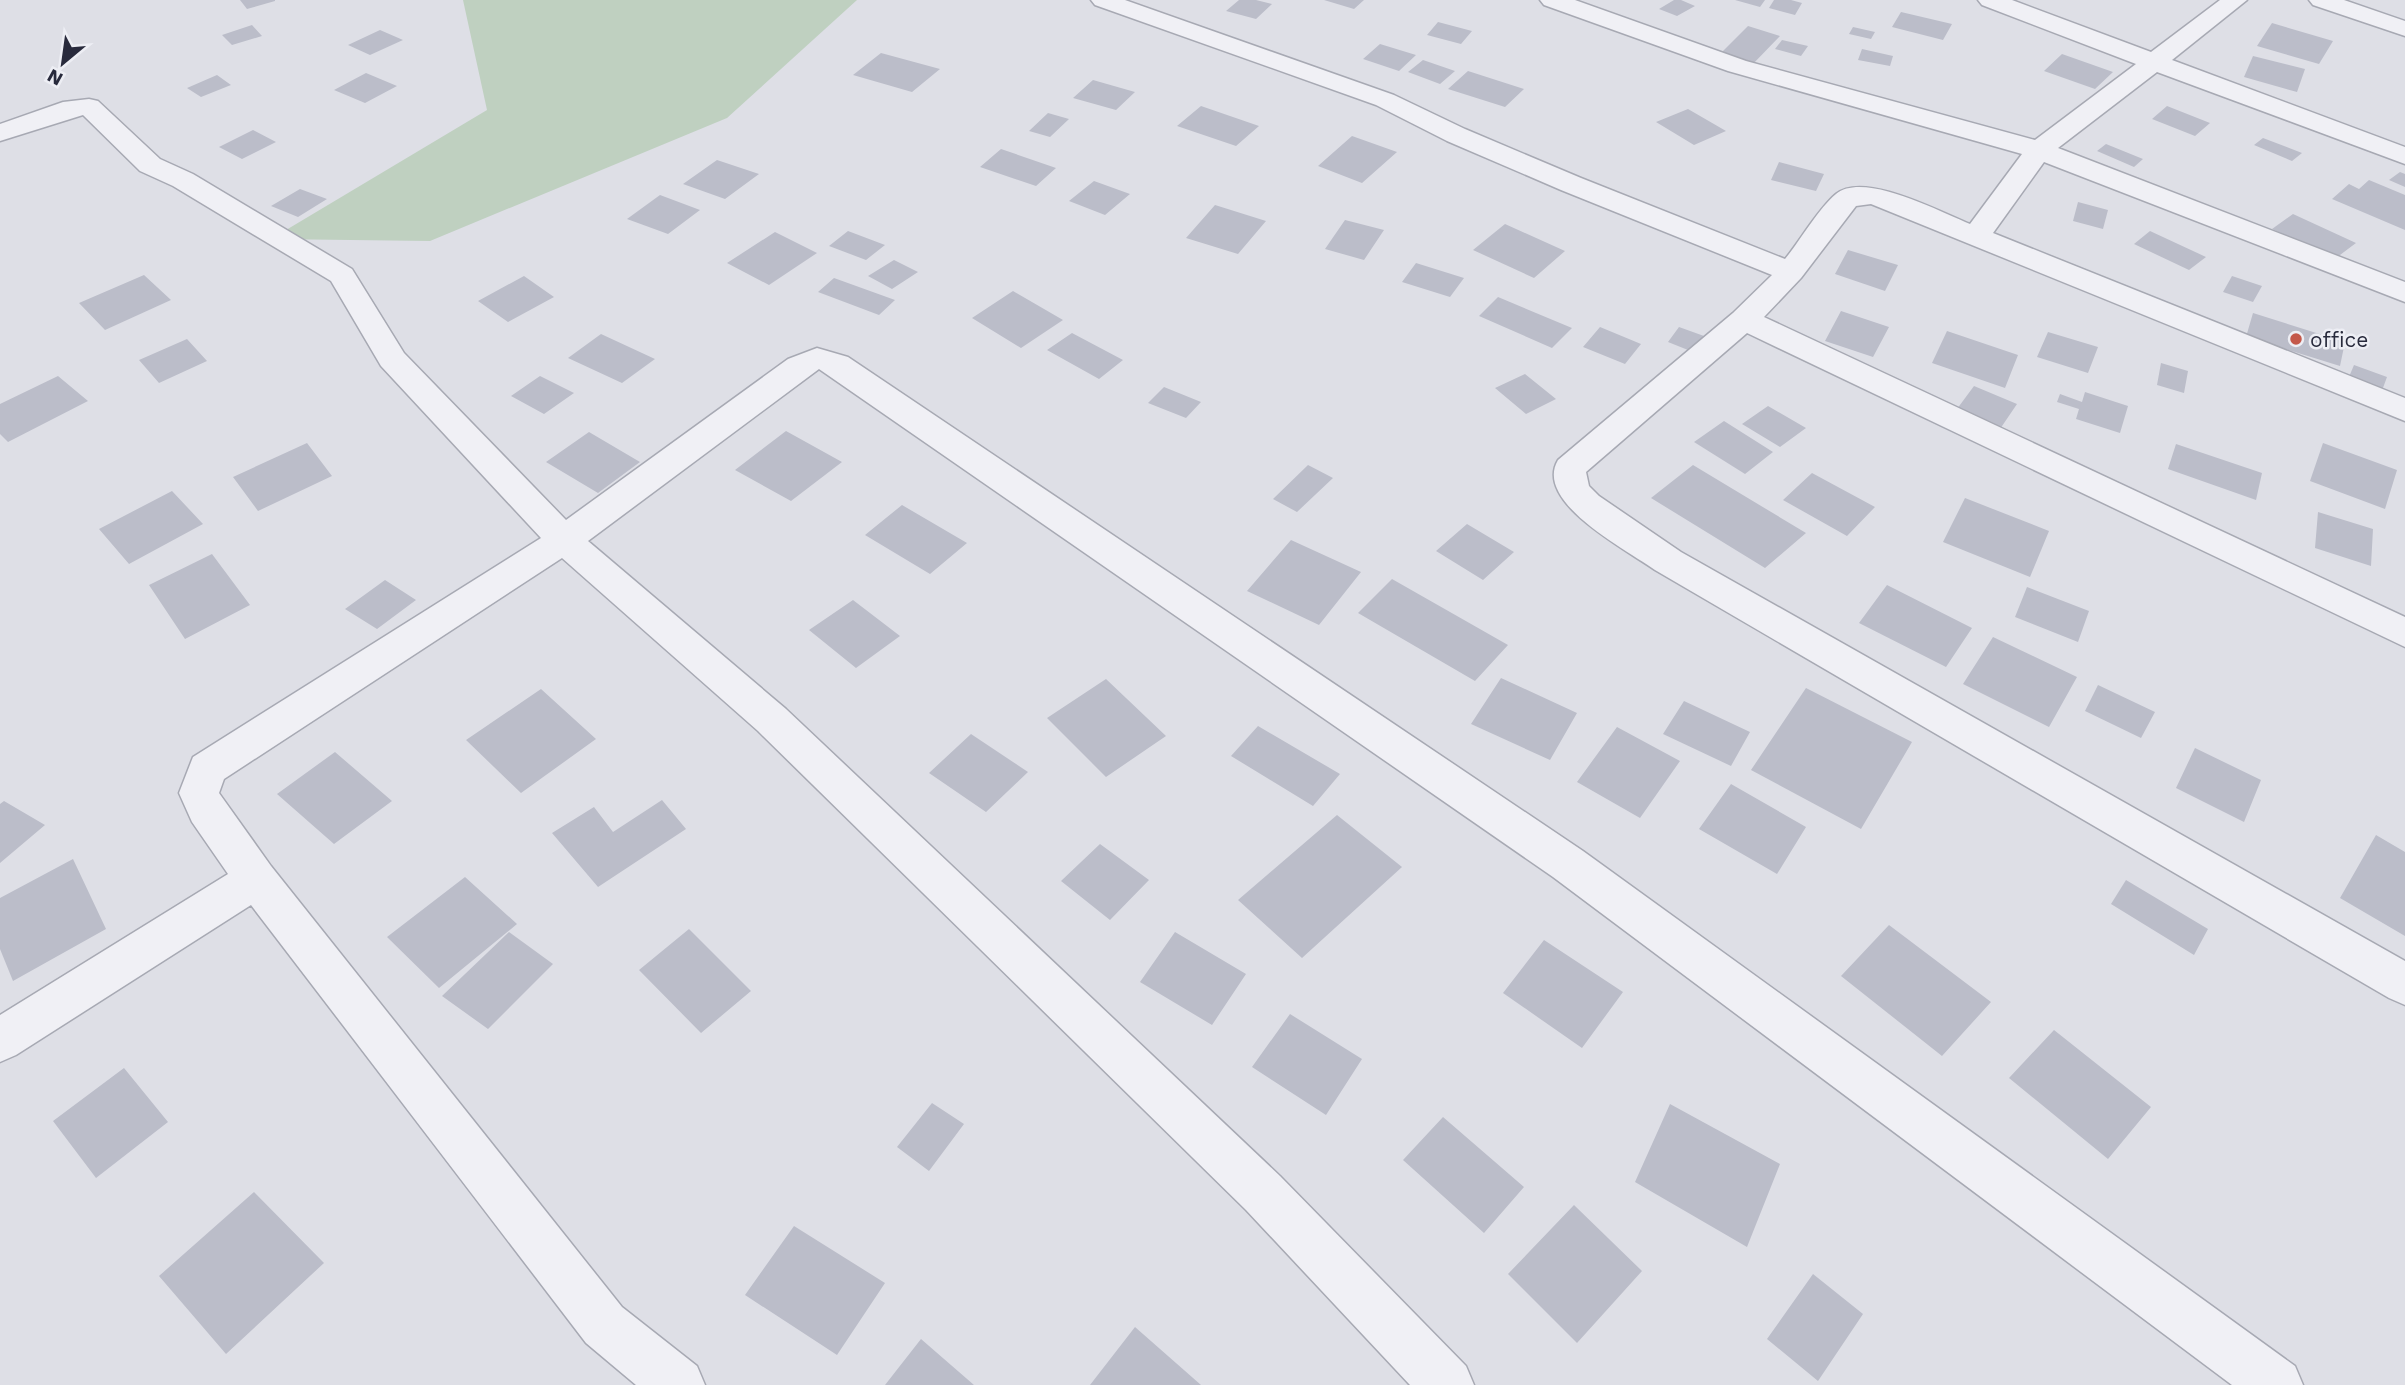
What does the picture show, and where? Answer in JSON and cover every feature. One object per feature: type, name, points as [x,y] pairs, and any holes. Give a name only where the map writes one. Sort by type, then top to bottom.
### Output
[{"type":"street","points":[[1103,0],[1385,100],[1546,173],[1791,272]]},
{"type":"street","points":[[1552,0],[1737,66],[2039,150],[2405,293]]},
{"type":"street","points":[[1990,0],[2405,156]]},
{"type":"street","points":[[1976,236],[2039,150],[2235,0]]},
{"type":"street","points":[[2321,0],[2405,29]]},
{"type":"street","points":[[0,133],[72,108],[89,107],[150,165],[183,180],[342,275],[392,359],[564,540],[772,720],[951,891],[1264,1193],[1447,1385]]},
{"type":"street","points":[[2405,410],[1976,236],[1877,197],[1858,194],[1846,200],[1791,272],[1744,320],[1570,468],[1568,478],[1577,496],[1668,561],[2405,984]]},
{"type":"street","points":[[1744,320],[2405,633]]},
{"type":"street","points":[[678,1385],[604,1325],[256,879],[207,810],[199,793],[207,769],[564,540],[799,366],[817,358],[837,364],[1568,864],[2276,1385]]},
{"type":"street","points":[[0,1040],[256,879]]},
{"type":"green space","points":[[463,0],[857,0],[727,118],[430,241],[271,239],[487,110]]},
{"type":"building","points":[[240,0],[275,0],[275,1],[247,9]]},
{"type":"building","points":[[1239,0],[1272,4],[1256,19],[1226,11]]},
{"type":"building","points":[[1324,0],[1364,0],[1354,9]]},
{"type":"building","points":[[1674,0],[1695,6],[1677,16],[1659,9]]},
{"type":"building","points":[[1735,0],[1765,0],[1760,7]]},
{"type":"building","points":[[1774,0],[1802,3],[1795,15],[1769,8]]},
{"type":"building","points":[[1901,12],[1952,24],[1943,40],[1892,27]]},
{"type":"building","points":[[1438,22],[1472,31],[1461,44],[1427,35]]},
{"type":"building","points":[[2272,23],[2333,41],[2319,64],[2257,46]]},
{"type":"building","points":[[252,25],[262,36],[232,45],[222,35]]},
{"type":"building","points":[[1748,26],[1780,36],[1751,66],[1719,55]]},
{"type":"building","points":[[1853,27],[1875,32],[1871,39],[1849,34]]},
{"type":"building","points":[[380,30],[403,40],[370,55],[348,45]]},
{"type":"building","points":[[1782,40],[1808,46],[1801,56],[1775,49]]},
{"type":"building","points":[[1380,44],[1416,55],[1399,71],[1363,59]]},
{"type":"building","points":[[1862,49],[1893,56],[1890,66],[1858,60]]},
{"type":"building","points":[[881,53],[940,69],[912,92],[853,75]]},
{"type":"building","points":[[2062,54],[2113,72],[2095,89],[2044,71]]},
{"type":"building","points":[[2253,56],[2305,69],[2297,92],[2244,77]]},
{"type":"building","points":[[1423,60],[1455,71],[1440,84],[1408,72]]},
{"type":"building","points":[[1468,71],[1524,89],[1505,107],[1448,89]]},
{"type":"building","points":[[366,73],[397,86],[365,103],[334,90]]},
{"type":"building","points":[[217,75],[231,85],[201,97],[187,88]]},
{"type":"building","points":[[1093,80],[1135,92],[1116,110],[1073,98]]},
{"type":"building","points":[[1201,106],[1259,126],[1236,146],[1177,126]]},
{"type":"building","points":[[2167,106],[2210,123],[2195,136],[2152,119]]},
{"type":"building","points":[[1688,109],[1726,131],[1694,145],[1656,122]]},
{"type":"building","points":[[1048,113],[1069,119],[1050,137],[1029,131]]},
{"type":"building","points":[[253,130],[276,142],[242,159],[219,147]]},
{"type":"building","points":[[1352,136],[1397,152],[1362,183],[1318,166]]},
{"type":"building","points":[[2263,138],[2302,153],[2292,161],[2254,145]]},
{"type":"building","points":[[2106,144],[2143,159],[2134,167],[2097,151]]},
{"type":"building","points":[[1001,149],[1056,168],[1036,186],[980,167]]},
{"type":"building","points":[[717,160],[759,174],[725,199],[683,184]]},
{"type":"building","points":[[1779,162],[1824,174],[1816,191],[1771,180]]},
{"type":"building","points":[[2400,172],[2405,174],[2405,187],[2389,180]]},
{"type":"building","points":[[2369,180],[2405,195],[2405,230],[2332,199],[2349,184],[2359,189]]},
{"type":"building","points":[[1094,181],[1130,194],[1105,215],[1069,201]]},
{"type":"building","points":[[300,189],[327,199],[298,217],[271,206]]},
{"type":"building","points":[[660,195],[700,210],[668,234],[627,219]]},
{"type":"building","points":[[2078,202],[2108,210],[2103,229],[2073,221]]},
{"type":"building","points":[[1215,205],[1266,221],[1238,254],[1186,238]]},
{"type":"building","points":[[2293,214],[2356,243],[2336,258],[2272,229]]},
{"type":"building","points":[[1345,220],[1384,230],[1364,260],[1325,249]]},
{"type":"building","points":[[1505,224],[1565,251],[1534,278],[1473,250]]},
{"type":"building","points":[[848,231],[885,245],[866,260],[829,246]]},
{"type":"building","points":[[2150,231],[2206,257],[2189,270],[2134,244]]},
{"type":"building","points":[[775,232],[817,253],[769,285],[727,263]]},
{"type":"building","points":[[1848,250],[1898,265],[1885,291],[1835,274]]},
{"type":"building","points":[[894,260],[918,272],[892,289],[868,276]]},
{"type":"building","points":[[1416,263],[1464,278],[1450,297],[1402,282]]},
{"type":"building","points":[[144,275],[171,300],[105,330],[79,303]]},
{"type":"building","points":[[524,276],[554,297],[508,322],[478,301]]},
{"type":"building","points":[[2232,276],[2262,286],[2253,302],[2223,292]]},
{"type":"building","points":[[834,278],[895,300],[879,315],[818,292]]},
{"type":"building","points":[[1013,291],[1063,320],[1021,348],[972,318]]},
{"type":"building","points":[[1498,297],[1572,328],[1552,348],[1479,316]]},
{"type":"building","points":[[1841,311],[1889,327],[1873,357],[1825,341]]},
{"type":"building","name":"office","points":[[2253,313],[2345,342],[2340,366],[2246,337]]},
{"type":"building","points":[[1600,327],[1641,344],[1625,364],[1583,347]]},
{"type":"building","points":[[1679,327],[1704,336],[1693,352],[1668,342]]},
{"type":"building","points":[[1947,331],[2018,355],[2005,388],[1932,363]]},
{"type":"building","points":[[2048,332],[2098,347],[2088,373],[2037,357]]},
{"type":"building","points":[[1072,333],[1123,360],[1099,379],[1047,350]]},
{"type":"building","points":[[601,334],[655,359],[622,383],[568,358]]},
{"type":"building","points":[[187,339],[207,361],[159,383],[139,360]]},
{"type":"building","points":[[2161,363],[2188,371],[2184,393],[2157,385]]},
{"type":"building","points":[[2354,365],[2387,377],[2380,396],[2346,384]]},
{"type":"building","points":[[1525,374],[1556,399],[1526,414],[1495,388]]},
{"type":"building","points":[[58,376],[88,401],[8,442],[0,434],[0,404]]},
{"type":"building","points":[[540,376],[574,393],[544,414],[511,396]]},
{"type":"building","points":[[1974,386],[2017,404],[1998,432],[1954,413]]},
{"type":"building","points":[[1164,387],[1201,402],[1186,418],[1148,403]]},
{"type":"building","points":[[2085,392],[2128,406],[2120,433],[2076,419],[2079,409],[2057,402],[2060,394],[2082,402]]},
{"type":"building","points":[[1768,406],[1806,428],[1780,447],[1742,424]]},
{"type":"building","points":[[1724,421],[1773,452],[1745,474],[1694,442]]},
{"type":"building","points":[[786,431],[842,462],[791,501],[735,470]]},
{"type":"building","points":[[589,432],[640,462],[598,493],[546,462]]},
{"type":"building","points":[[307,443],[332,476],[258,511],[233,477]]},
{"type":"building","points":[[2323,443],[2397,470],[2385,509],[2310,481]]},
{"type":"building","points":[[2176,444],[2262,473],[2256,500],[2168,469]]},
{"type":"building","points":[[1308,465],[1333,478],[1297,512],[1273,499]]},
{"type":"building","points":[[1693,465],[1806,533],[1765,568],[1651,498]]},
{"type":"building","points":[[1812,473],[1875,507],[1847,536],[1783,500]]},
{"type":"building","points":[[172,491],[203,524],[129,564],[99,529]]},
{"type":"building","points":[[1965,498],[2049,531],[2030,577],[1943,542]]},
{"type":"building","points":[[902,505],[967,543],[930,574],[865,535]]},
{"type":"building","points":[[2318,512],[2373,529],[2371,566],[2315,548]]},
{"type":"building","points":[[1467,524],[1514,552],[1483,580],[1436,551]]},
{"type":"building","points":[[1291,540],[1361,572],[1319,625],[1247,591]]},
{"type":"building","points":[[212,554],[250,605],[185,639],[149,585]]},
{"type":"building","points":[[1392,579],[1508,645],[1475,681],[1358,613]]},
{"type":"building","points":[[385,580],[416,600],[377,629],[345,609]]},
{"type":"building","points":[[1887,585],[1972,628],[1946,667],[1859,623]]},
{"type":"building","points":[[2027,587],[2089,611],[2078,642],[2015,617]]},
{"type":"building","points":[[853,600],[900,636],[856,668],[809,630]]},
{"type":"building","points":[[1993,637],[2077,677],[2049,727],[1963,684]]},
{"type":"building","points":[[1501,678],[1577,713],[1550,760],[1471,724]]},
{"type":"building","points":[[1106,679],[1166,736],[1106,777],[1047,718]]},
{"type":"building","points":[[2098,685],[2155,712],[2141,738],[2085,711]]},
{"type":"building","points":[[1806,688],[1912,742],[1861,829],[1751,770]]},
{"type":"building","points":[[541,689],[596,739],[521,793],[466,740]]},
{"type":"building","points":[[1684,701],[1750,732],[1731,766],[1663,734]]},
{"type":"building","points":[[1258,726],[1340,774],[1313,806],[1231,756]]},
{"type":"building","points":[[1617,727],[1680,761],[1640,818],[1577,782]]},
{"type":"building","points":[[971,734],[1028,772],[986,812],[929,773]]},
{"type":"building","points":[[2195,748],[2261,780],[2244,822],[2176,788]]},
{"type":"building","points":[[335,752],[392,801],[334,844],[277,794]]},
{"type":"building","points":[[1731,784],[1806,827],[1777,874],[1699,829]]},
{"type":"building","points":[[662,800],[686,829],[598,887],[552,833],[594,807],[613,832]]},
{"type":"building","points":[[4,801],[45,825],[0,863],[0,804]]},
{"type":"building","points":[[1337,815],[1402,867],[1302,958],[1238,900]]},
{"type":"building","points":[[2376,835],[2405,852],[2405,936],[2340,898]]},
{"type":"building","points":[[1100,844],[1149,880],[1110,920],[1061,881]]},
{"type":"building","points":[[73,859],[106,929],[13,981],[0,949],[0,898]]},
{"type":"building","points":[[465,877],[517,924],[439,988],[387,937]]},
{"type":"building","points":[[2126,880],[2208,929],[2194,955],[2111,904]]},
{"type":"building","points":[[1889,925],[1991,1002],[1942,1056],[1841,976]]},
{"type":"building","points":[[689,929],[751,991],[701,1033],[639,970]]},
{"type":"building","points":[[509,932],[553,964],[488,1029],[442,996]]},
{"type":"building","points":[[1175,932],[1246,974],[1212,1025],[1140,982]]},
{"type":"building","points":[[1544,940],[1623,992],[1582,1048],[1503,993]]},
{"type":"building","points":[[1290,1014],[1362,1059],[1326,1115],[1252,1067]]},
{"type":"building","points":[[2054,1030],[2151,1107],[2108,1159],[2009,1078]]},
{"type":"building","points":[[124,1068],[168,1122],[96,1178],[53,1121]]},
{"type":"building","points":[[932,1103],[964,1124],[929,1171],[897,1147]]},
{"type":"building","points":[[1670,1104],[1780,1164],[1747,1247],[1635,1182]]},
{"type":"building","points":[[1443,1117],[1524,1187],[1484,1233],[1403,1160]]},
{"type":"building","points":[[254,1192],[324,1263],[226,1354],[159,1276]]},
{"type":"building","points":[[1574,1205],[1642,1271],[1577,1343],[1508,1274]]},
{"type":"building","points":[[794,1226],[885,1283],[837,1355],[745,1295]]},
{"type":"building","points":[[1813,1274],[1863,1314],[1818,1381],[1767,1339]]},
{"type":"building","points":[[1135,1327],[1201,1385],[1090,1385]]},
{"type":"building","points":[[921,1339],[974,1385],[885,1385]]},
{"type":"place","name":"office","points":[[2296,339]]}]
